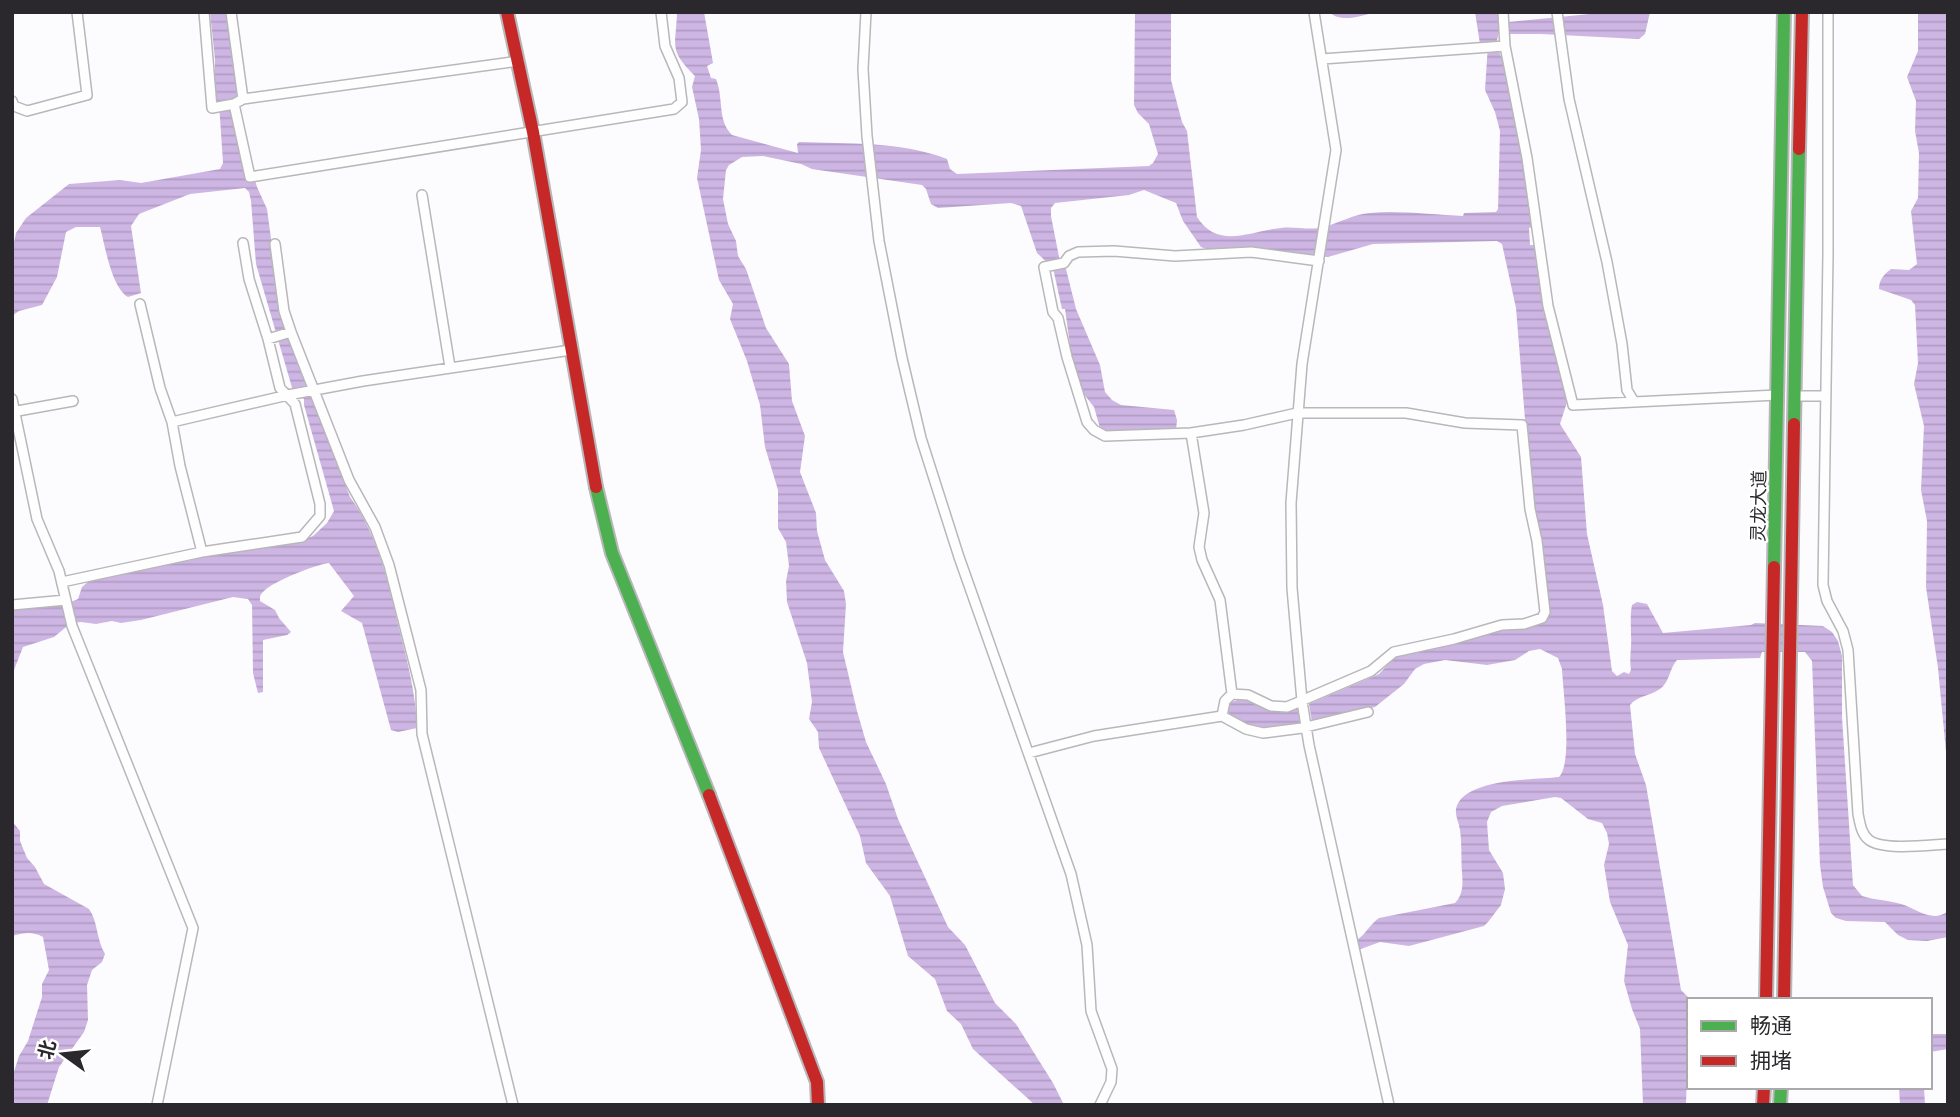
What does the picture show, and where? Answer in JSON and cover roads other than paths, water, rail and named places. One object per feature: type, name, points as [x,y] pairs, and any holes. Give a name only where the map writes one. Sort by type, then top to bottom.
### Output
[{"type":"main road","points":[[507,12],[533,132],[601,514],[612,553],[686,735],[789,1003],[817,1082],[818,1105]]},
{"type":"main road","name":"灵龙大道","points":[[1766,998],[1784,12]]},
{"type":"main road","name":"灵龙大道","points":[[1784,998],[1802,12]]},
{"type":"street","points":[[12,101],[14,106],[27,111],[87,95],[77,12]]},
{"type":"street","points":[[204,12],[212,108],[519,61]]},
{"type":"street","points":[[232,12],[239,102],[250,177],[674,109],[682,102],[679,78],[665,46],[661,12]]},
{"type":"street","points":[[866,12],[863,69],[867,136],[879,241],[921,438],[959,557],[1067,861],[1087,945],[1091,1011],[1112,1069],[1111,1082],[1100,1105]]},
{"type":"street","points":[[1314,12],[1336,150],[1297,413],[1291,550],[1302,701],[1335,870],[1390,1105]]},
{"type":"street","points":[[1503,12],[1502,46],[1527,158],[1548,306],[1573,405],[1777,395]]},
{"type":"street","points":[[1828,12],[1829,240],[1823,585],[1848,649],[1861,828],[1869,840],[1881,845],[1948,844]]},
{"type":"street","points":[[1557,13],[1569,99],[1609,275],[1622,344],[1627,390],[1633,400]]},
{"type":"street","points":[[1322,59],[1502,46]]},
{"type":"street","points":[[422,195],[450,367]]},
{"type":"street","points":[[62,582],[202,552],[302,537],[320,516],[320,504],[295,404],[280,387],[249,279],[243,243]]},
{"type":"street","points":[[275,244],[284,311],[291,332],[349,480],[375,527],[389,565],[421,690],[422,734],[513,1105]]},
{"type":"street","points":[[1222,716],[1225,701],[1232,694],[1248,695],[1281,708],[1371,671],[1394,652],[1502,625],[1536,621],[1544,615],[1545,602],[1530,509],[1522,425],[1465,423],[1406,413],[1297,413],[1191,433],[1105,436],[1091,426],[1080,404],[1058,318],[1053,312],[1044,267],[1064,263],[1069,256],[1078,253],[1114,251],[1175,256],[1251,252],[1319,260]]},
{"type":"street","points":[[140,304],[160,388],[172,422],[202,552]]},
{"type":"street","points":[[268,339],[291,332]]},
{"type":"street","points":[[172,422],[363,381],[571,350]]},
{"type":"street","points":[[1795,396],[1826,397]]},
{"type":"street","points":[[12,399],[37,519],[62,582],[72,626],[192,928],[157,1105]]},
{"type":"street","points":[[13,411],[73,401]]},
{"type":"street","points":[[1191,433],[1203,513],[1199,547],[1220,600],[1232,694]]},
{"type":"street","points":[[12,605],[66,600]]},
{"type":"street","points":[[1029,753],[1094,736],[1222,716],[1257,732],[1307,727],[1368,712]]}]
